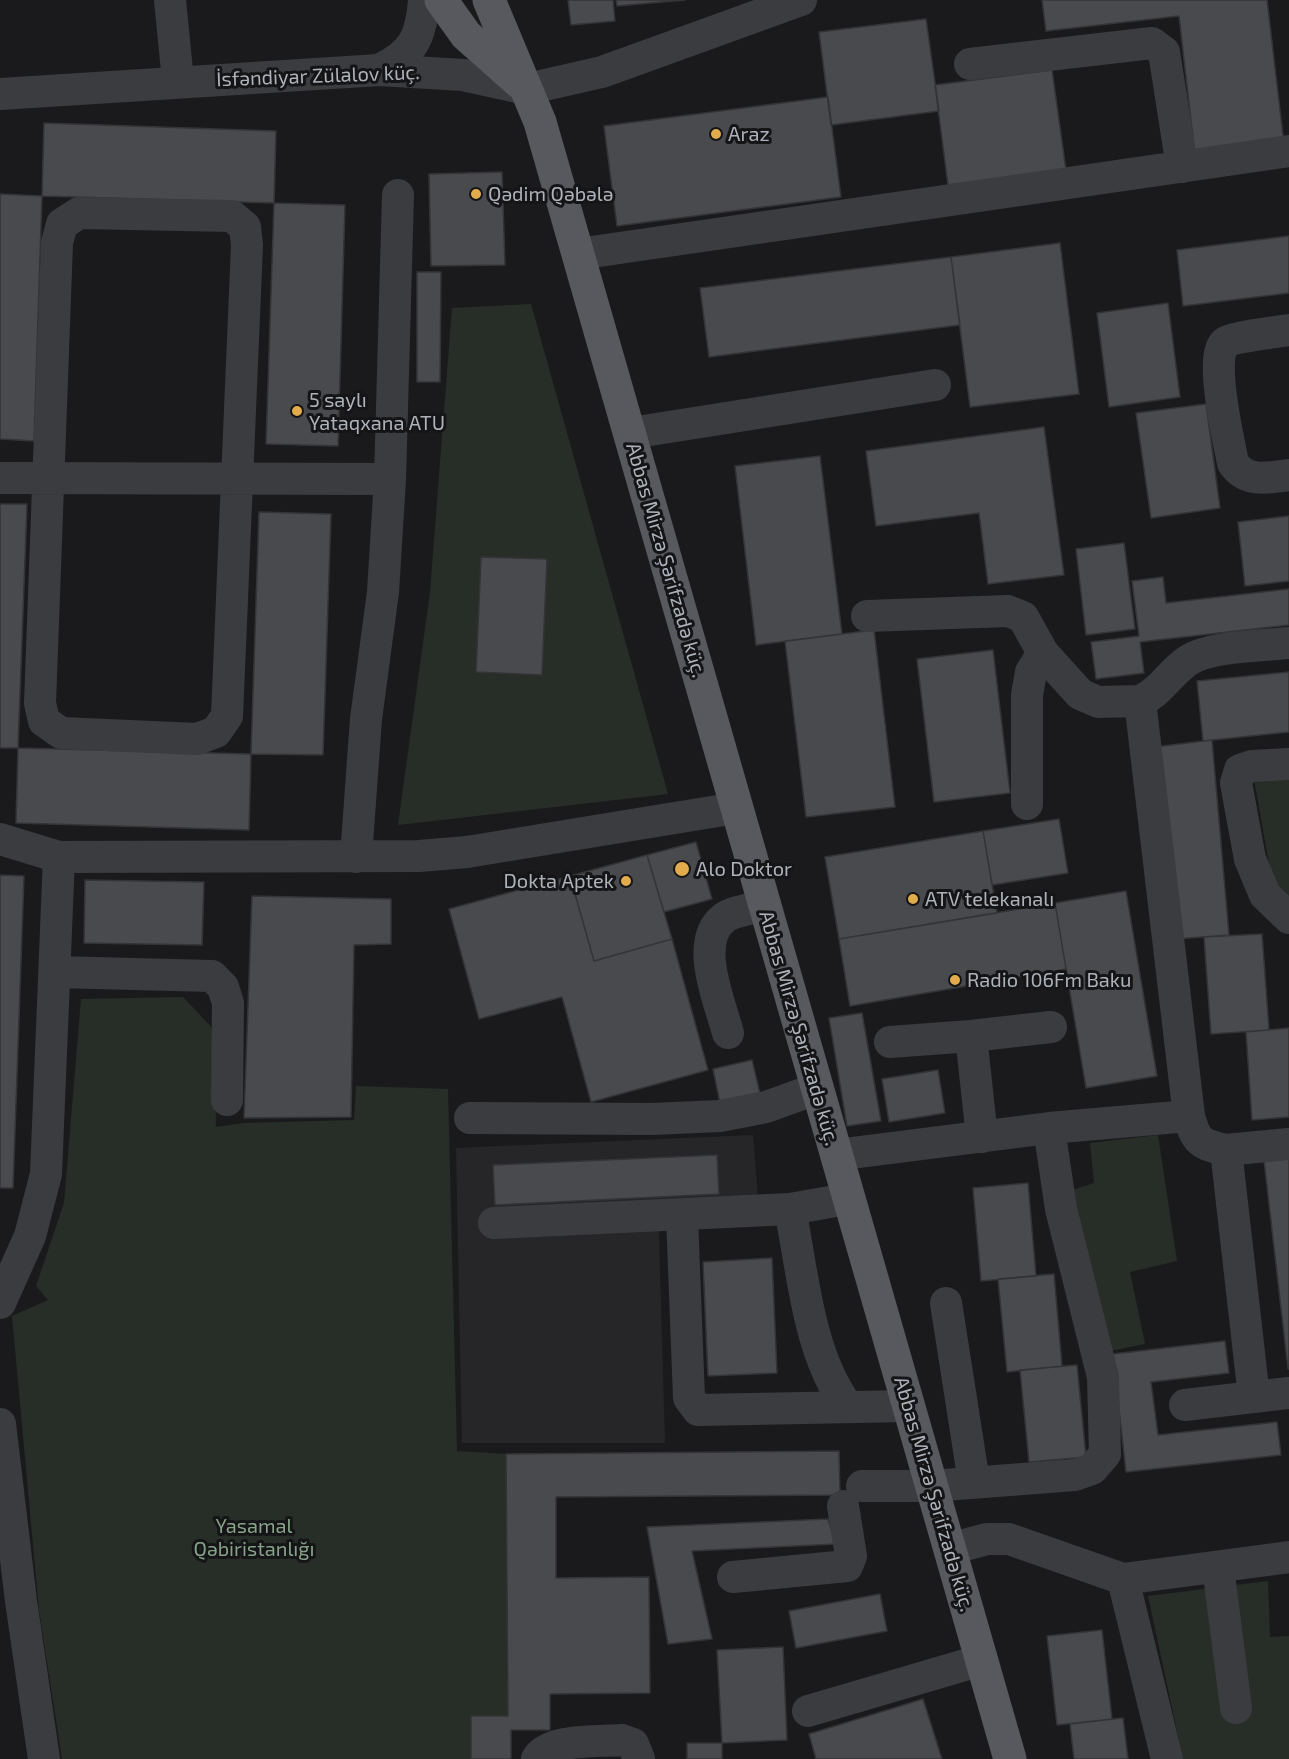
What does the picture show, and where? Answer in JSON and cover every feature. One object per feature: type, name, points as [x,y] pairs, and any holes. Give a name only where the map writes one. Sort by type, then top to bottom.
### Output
[{"type":"main road","name":"Abbas Mirzə Şərifzadə küç.","points":[[441,0],[447,12],[466,35],[527,89]]},
{"type":"main road","name":"Abbas Mirzə Şərifzadə küç.","points":[[489,0],[540,122],[1010,1759]]},
{"type":"street","points":[[170,0],[178,81]]},
{"type":"street","points":[[379,70],[400,60],[412,48],[420,29],[424,0]]},
{"type":"street","name":"İsfəndiyar Zülalov küç.","points":[[0,94],[379,70],[463,75],[527,89],[602,72],[801,0]]},
{"type":"street","points":[[970,64],[1152,43],[1164,52],[1182,167]]},
{"type":"street","points":[[578,254],[1289,151]]},
{"type":"street","points":[[356,857],[366,719],[383,592],[390,479],[398,195]]},
{"type":"street","points":[[79,213],[232,216],[245,227],[247,244],[239,478],[227,716],[216,732],[197,739],[61,733],[44,721],[40,704],[48,478],[57,243],[62,224],[79,213]]},
{"type":"street","points":[[1289,330],[1226,342],[1218,351],[1217,368],[1233,463],[1239,472],[1255,478],[1289,475]]},
{"type":"street","points":[[630,433],[934,385]]},
{"type":"street","points":[[0,478],[390,479]]},
{"type":"street","points":[[867,616],[1008,611],[1023,617],[1043,653],[1080,694],[1098,702],[1140,701],[1153,695],[1188,660],[1204,653],[1289,643]]},
{"type":"street","points":[[1027,804],[1027,695],[1031,672],[1043,653]]},
{"type":"street","points":[[1140,701],[1189,1116],[1195,1137],[1207,1146],[1226,1150],[1289,1144]]},
{"type":"street","points":[[1289,764],[1252,766],[1240,771],[1236,783],[1254,868],[1265,895],[1289,918]]},
{"type":"street","points":[[0,839],[59,857],[419,856],[467,852],[736,808]]},
{"type":"street","points":[[0,1303],[30,1236],[46,1174],[59,857]]},
{"type":"street","points":[[728,1034],[708,955],[711,934],[724,918],[764,906]]},
{"type":"street","points":[[56,972],[212,975],[223,987],[228,1003],[227,1100]]},
{"type":"street","points":[[890,1041],[971,1036],[1050,1027]]},
{"type":"street","points":[[971,1036],[982,1137]]},
{"type":"street","points":[[470,1118],[652,1119],[720,1116],[766,1107],[816,1089]]},
{"type":"street","points":[[836,1155],[1049,1128],[1189,1116]]},
{"type":"street","points":[[733,1576],[847,1566],[851,1556],[852,1496],[931,1486],[1075,1475],[1092,1469],[1105,1454],[1103,1377],[1061,1209],[1049,1128]]},
{"type":"street","points":[[1226,1150],[1254,1397]]},
{"type":"street","points":[[494,1223],[682,1216],[790,1209],[848,1199]]},
{"type":"street","points":[[790,1209],[823,1364],[836,1392],[848,1407]]},
{"type":"street","points":[[682,1216],[689,1398],[698,1410],[908,1406]]},
{"type":"street","points":[[946,1303],[974,1482]]},
{"type":"street","points":[[1185,1405],[1289,1393]]},
{"type":"street","points":[[0,1424],[21,1601],[44,1759]]},
{"type":"street","points":[[950,1549],[987,1539],[1009,1539],[1123,1579],[1289,1557]]},
{"type":"street","points":[[1218,1567],[1236,1708]]},
{"type":"street","points":[[1123,1579],[1167,1759]]},
{"type":"street","points":[[808,1711],[982,1660]]},
{"type":"street","points":[[537,1759],[540,1753],[553,1745],[622,1740],[633,1744],[639,1759]]},
{"type":"shaded area","points":[[753,1135],[758,1199],[658,1205],[665,1443],[462,1443],[456,1148]]},
{"type":"green space","points":[[531,304],[668,794],[398,825],[430,592],[452,308]]},
{"type":"green space","points":[[1289,776],[1289,909],[1270,869],[1254,779]]},
{"type":"green space","name":"Yasamal Qəbiristanlığı","points":[[183,997],[214,1030],[216,1127],[244,1123],[354,1120],[356,1086],[448,1089],[457,1451],[506,1454],[508,1716],[471,1716],[471,1759],[62,1759],[39,1610],[12,1316],[48,1300],[36,1286],[64,1203],[81,999]]},
{"type":"green space","points":[[1158,1135],[1177,1261],[1130,1272],[1145,1344],[1110,1351],[1069,1191],[1094,1183],[1090,1143]]},
{"type":"green space","points":[[1268,1581],[1270,1637],[1289,1636],[1289,1759],[1183,1759],[1148,1596]]},
{"type":"building","points":[[568,0],[613,0],[615,21],[571,25]]},
{"type":"building","points":[[616,0],[685,0],[617,6]]},
{"type":"building","points":[[1042,0],[1267,0],[1284,144],[1195,155],[1179,16],[1046,31]]},
{"type":"building","points":[[926,19],[939,111],[831,125],[819,32]]},
{"type":"building","points":[[1052,70],[1066,170],[948,185],[935,85]]},
{"type":"building","points":[[828,97],[841,197],[617,226],[604,126]]},
{"type":"building","points":[[44,123],[276,131],[274,203],[42,196]]},
{"type":"building","points":[[502,172],[505,265],[431,266],[429,174]]},
{"type":"building","points":[[0,194],[42,196],[34,441],[0,439]]},
{"type":"building","points":[[274,203],[345,205],[338,446],[266,444]]},
{"type":"building","points":[[1289,236],[1289,293],[1183,306],[1177,250]]},
{"type":"building","points":[[1060,243],[1079,394],[970,407],[951,257]]},
{"type":"building","points":[[951,257],[960,325],[709,357],[700,288]]},
{"type":"building","points":[[417,272],[441,272],[440,382],[417,382]]},
{"type":"building","points":[[1168,303],[1180,397],[1109,407],[1097,313]]},
{"type":"building","points":[[1206,404],[1220,508],[1151,518],[1136,413]]},
{"type":"building","points":[[1044,427],[1064,575],[988,584],[979,513],[876,526],[866,451]]},
{"type":"building","points":[[820,456],[842,634],[756,645],[735,466]]},
{"type":"building","points":[[0,504],[27,504],[18,748],[0,748]]},
{"type":"building","points":[[259,512],[331,514],[323,755],[251,754]]},
{"type":"building","points":[[1289,516],[1289,581],[1245,586],[1238,522]]},
{"type":"building","points":[[1124,543],[1135,629],[1086,635],[1076,549]]},
{"type":"building","points":[[481,557],[547,559],[542,675],[476,672]]},
{"type":"building","points":[[1163,577],[1166,603],[1289,589],[1289,625],[1140,642],[1144,673],[1096,679],[1091,642],[1139,636],[1132,581]]},
{"type":"building","points":[[874,630],[895,807],[806,817],[785,641]]},
{"type":"building","points":[[993,650],[1010,793],[934,802],[917,659]]},
{"type":"building","points":[[1289,672],[1289,732],[1203,741],[1197,681]]},
{"type":"building","points":[[1212,740],[1229,935],[1175,939],[1155,747]]},
{"type":"building","points":[[18,748],[251,754],[249,830],[16,823]]},
{"type":"building","points":[[1059,819],[1068,873],[992,885],[983,831]]},
{"type":"building","name":"ATV telekanalı","points":[[983,831],[997,913],[839,939],[825,857]]},
{"type":"building","points":[[696,842],[712,899],[664,912],[647,855]]},
{"type":"building","points":[[647,855],[672,939],[594,961],[570,876]]},
{"type":"building","points":[[0,875],[24,876],[13,1188],[0,1188]]},
{"type":"building","points":[[570,876],[594,961],[672,939],[708,1070],[591,1102],[562,997],[479,1019],[449,909]]},
{"type":"building","points":[[85,880],[204,882],[202,945],[84,943]]},
{"type":"building","points":[[1126,891],[1157,1076],[1086,1088],[1055,903]]},
{"type":"building","points":[[252,896],[391,899],[391,944],[354,945],[351,1117],[244,1118]]},
{"type":"building","points":[[1055,903],[1066,969],[850,1006],[839,939]]},
{"type":"building","points":[[1262,934],[1269,1030],[1211,1034],[1204,937]]},
{"type":"building","points":[[862,1013],[881,1121],[847,1126],[829,1018]]},
{"type":"building","points":[[1289,1028],[1289,1117],[1252,1120],[1246,1032]]},
{"type":"building","points":[[752,1060],[761,1098],[721,1108],[713,1069]]},
{"type":"building","points":[[938,1070],[945,1113],[889,1122],[882,1079]]},
{"type":"building","points":[[717,1155],[719,1194],[495,1205],[493,1165]]},
{"type":"building","points":[[1289,1157],[1289,1369],[1288,1369],[1264,1160]]},
{"type":"building","points":[[1028,1183],[1036,1276],[981,1281],[973,1188]]},
{"type":"building","points":[[772,1258],[777,1373],[708,1376],[703,1262]]},
{"type":"building","points":[[1054,1274],[1062,1366],[1007,1372],[998,1279]]},
{"type":"building","points":[[1225,1341],[1229,1373],[1151,1382],[1158,1435],[1277,1422],[1281,1455],[1126,1472],[1113,1354]]},
{"type":"building","points":[[1077,1365],[1086,1457],[1029,1462],[1020,1370]]},
{"type":"building","points":[[839,1451],[840,1495],[556,1497],[556,1578],[649,1577],[650,1693],[550,1694],[550,1730],[511,1730],[511,1759],[471,1759],[471,1716],[508,1716],[506,1454]]},
{"type":"building","points":[[828,1519],[836,1544],[692,1551],[712,1639],[668,1644],[647,1527]]},
{"type":"building","points":[[880,1594],[887,1631],[796,1648],[789,1611]]},
{"type":"building","points":[[1102,1630],[1112,1719],[1057,1725],[1047,1636]]},
{"type":"building","points":[[783,1647],[787,1740],[722,1743],[717,1650]]},
{"type":"building","points":[[923,1699],[942,1759],[816,1759],[809,1734]]},
{"type":"building","points":[[1123,1718],[1128,1759],[1074,1759],[1070,1724]]},
{"type":"building","points":[[687,1743],[722,1743],[722,1759],[687,1759]]},
{"type":"place","name":"Araz","points":[[716,134]]},
{"type":"place","name":"Qədim Qəbələ","points":[[476,194]]},
{"type":"place","name":"5 saylı Yataqxana ATU","points":[[297,411]]},
{"type":"place","name":"Alo Doktor","points":[[682,869]]},
{"type":"place","name":"Dokta Aptek","points":[[626,881]]},
{"type":"place","name":"ATV telekanalı","points":[[913,899]]},
{"type":"place","name":"Radio 106Fm Baku","points":[[955,980]]}]
